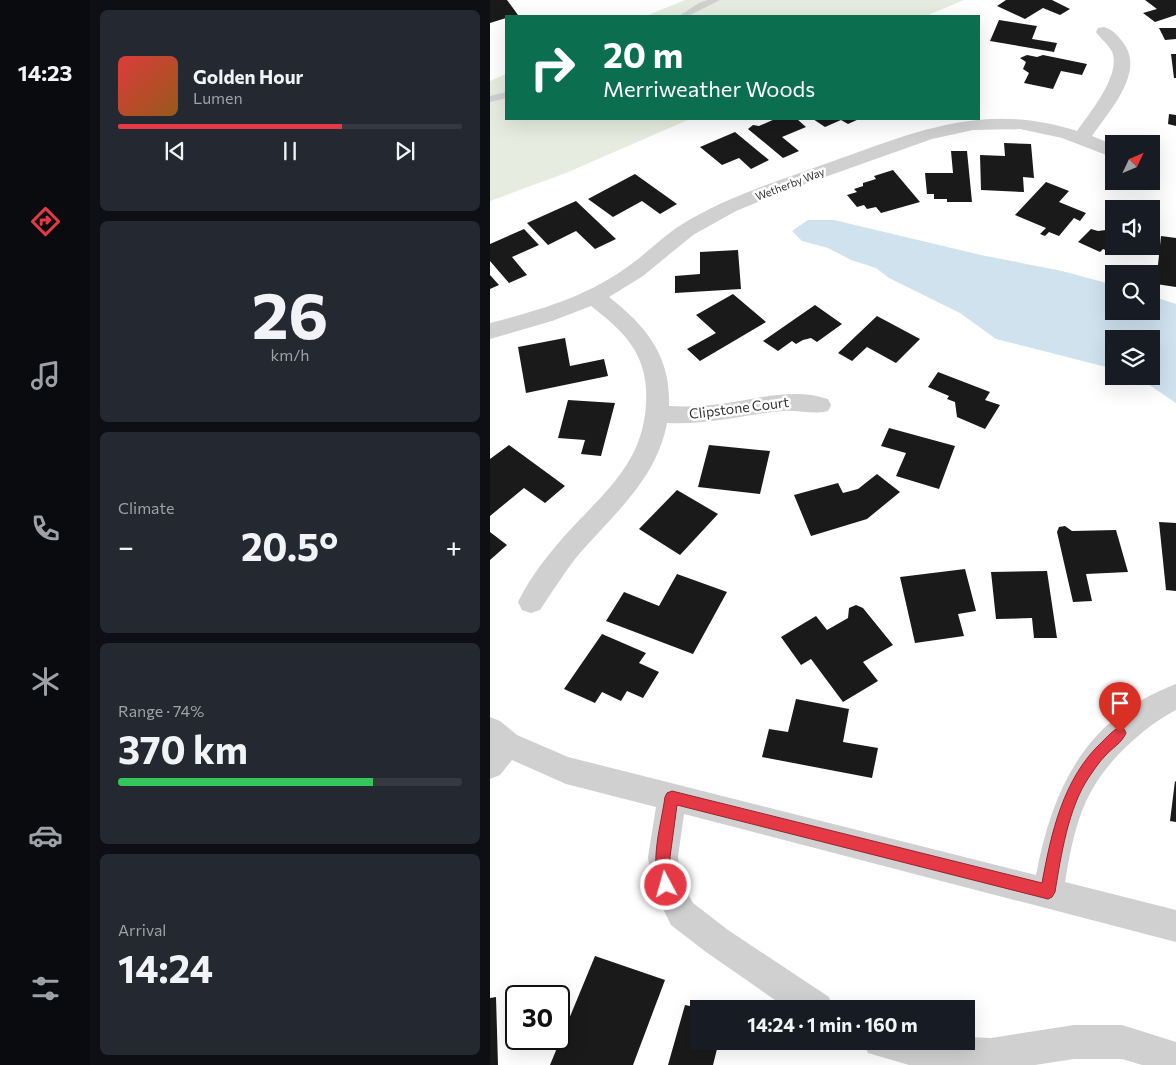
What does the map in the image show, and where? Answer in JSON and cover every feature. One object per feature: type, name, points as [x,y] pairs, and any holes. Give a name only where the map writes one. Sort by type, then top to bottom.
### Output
[{"type":"street","points":[[1082,138],[1117,84],[1122,70],[1121,52],[1104,32]]},
{"type":"street","name":"Wetherby Way","points":[[490,331],[541,318],[594,297],[630,275],[683,232],[716,213],[769,190],[908,140],[957,128],[1000,123],[1041,126],[1082,138],[1105,148]]},
{"type":"street","points":[[531,602],[569,548],[617,498],[633,476],[650,446],[658,414],[657,380],[645,347],[625,321],[594,297]]},
{"type":"street","name":"Clipstone Court","points":[[658,414],[716,413],[786,401],[820,405]]},
{"type":"street","points":[[1048,892],[1056,848],[1066,814],[1083,775],[1101,751],[1133,720],[1160,704],[1176,698]]},
{"type":"street","points":[[496,746],[566,770],[1176,926]]},
{"type":"street","points":[[672,797],[663,857],[666,885],[682,914],[717,941],[804,1000]]},
{"type":"street","points":[[917,1050],[990,1055],[1074,1042],[1122,1042],[1176,1059]]},
{"type":"lane","points":[[685,15],[702,5],[716,0]]},
{"type":"lane","points":[[490,99],[505,95]]},
{"type":"shaded area","points":[[685,0],[964,0],[928,15],[648,15]]},
{"type":"shaded area","points":[[505,74],[505,120],[688,120],[566,173],[490,201],[490,81]]},
{"type":"water","points":[[808,220],[834,220],[981,255],[1062,271],[1105,283],[1105,320],[1160,320],[1160,299],[1176,304],[1176,403],[1149,385],[1160,385],[1160,330],[1105,330],[1105,367],[996,339],[960,313],[889,278],[876,268],[851,260],[828,248],[802,241],[792,231]]},
{"type":"building","points":[[490,0],[507,0],[518,15],[505,15],[505,18],[490,23]]},
{"type":"building","points":[[1006,0],[1052,0],[1070,9],[1060,15],[1043,8],[1025,19],[997,6]]},
{"type":"building","points":[[1145,0],[1176,0],[1176,15],[1155,22],[1143,13],[1157,9]]},
{"type":"building","points":[[999,20],[1037,26],[1032,39],[1057,43],[1054,52],[990,41]]},
{"type":"building","points":[[1159,28],[1176,28],[1176,39],[1165,40]]},
{"type":"building","points":[[1171,54],[1176,54],[1176,78],[1174,78]]},
{"type":"building","points":[[1027,55],[1037,57],[1043,55],[1087,64],[1082,75],[1061,71],[1053,89],[1024,83],[1029,73],[1023,69],[1026,62],[1020,58]]},
{"type":"building","points":[[1169,114],[1176,115],[1176,126],[1168,124]]},
{"type":"building","points":[[773,120],[798,120],[806,127],[782,137],[799,151],[783,158],[748,129],[753,125],[759,126]]},
{"type":"building","points":[[814,120],[841,120],[825,127]]},
{"type":"building","points":[[841,120],[857,120],[848,124]]},
{"type":"building","points":[[735,132],[769,160],[751,169],[739,158],[722,165],[700,147]]},
{"type":"building","points":[[1004,143],[1031,144],[1034,178],[1023,177],[1024,192],[981,190],[980,155],[1005,156]]},
{"type":"building","points":[[951,151],[967,151],[972,202],[947,202],[947,199],[934,199],[934,194],[927,194],[925,173],[953,173]]},
{"type":"building","points":[[893,170],[920,202],[881,213],[876,207],[867,209],[864,205],[857,207],[847,195],[857,192],[854,189],[863,186],[863,183],[876,179],[874,176]]},
{"type":"building","points":[[635,174],[677,204],[660,214],[642,201],[613,217],[588,199]]},
{"type":"building","points":[[1046,182],[1069,191],[1059,202],[1086,213],[1080,221],[1074,218],[1059,236],[1049,232],[1045,236],[1040,234],[1046,228],[1015,215]]},
{"type":"building","points":[[576,201],[616,239],[595,249],[576,231],[548,245],[527,223]]},
{"type":"building","points":[[524,229],[539,245],[512,257],[527,275],[509,283],[490,261],[490,244]]},
{"type":"building","points":[[1091,229],[1105,230],[1105,250],[1103,249],[1100,252],[1078,242]]},
{"type":"building","points":[[1161,236],[1176,238],[1176,287],[1160,285],[1160,265],[1158,265]]},
{"type":"building","points":[[738,250],[741,289],[675,293],[675,276],[700,274],[700,252]]},
{"type":"building","points":[[490,275],[499,285],[490,289]]},
{"type":"building","points":[[733,294],[766,322],[700,361],[687,349],[716,333],[696,315]]},
{"type":"building","points":[[815,305],[842,324],[817,342],[811,338],[796,344],[792,341],[778,351],[763,341]]},
{"type":"building","points":[[877,316],[920,339],[896,363],[867,347],[852,361],[838,353]]},
{"type":"building","points":[[565,338],[570,366],[604,359],[608,376],[526,393],[518,347]]},
{"type":"building","points":[[938,372],[990,392],[985,400],[1000,405],[985,429],[957,417],[955,402],[947,399],[949,396],[928,387]]},
{"type":"building","points":[[568,400],[615,403],[601,456],[581,454],[585,440],[558,438]]},
{"type":"building","points":[[889,428],[955,446],[939,489],[896,476],[906,453],[881,446]]},
{"type":"building","points":[[509,445],[565,486],[545,503],[524,488],[490,516],[490,459]]},
{"type":"building","points":[[709,445],[770,451],[760,494],[698,487]]},
{"type":"building","points":[[877,474],[900,492],[867,519],[811,536],[794,495],[838,483],[843,493],[858,489]]},
{"type":"building","points":[[677,490],[718,514],[680,555],[639,529]]},
{"type":"building","points":[[1159,522],[1176,523],[1176,591],[1166,590]]},
{"type":"building","points":[[1065,526],[1072,531],[1116,530],[1128,572],[1086,574],[1092,601],[1073,602],[1057,532],[1059,527]]},
{"type":"building","points":[[490,532],[507,545],[490,560]]},
{"type":"building","points":[[965,569],[976,611],[958,614],[964,636],[915,643],[900,577]]},
{"type":"building","points":[[1047,571],[1057,638],[1034,638],[1032,618],[996,619],[991,572]]},
{"type":"building","points":[[677,574],[727,592],[693,654],[606,621],[624,592],[659,606]]},
{"type":"building","points":[[856,605],[863,608],[893,645],[863,662],[878,681],[843,702],[811,659],[801,665],[781,637],[816,616],[827,630],[848,618],[849,608]]},
{"type":"building","points":[[602,634],[646,653],[639,663],[659,672],[643,698],[627,691],[621,701],[602,692],[595,703],[564,689]]},
{"type":"building","points":[[796,699],[849,709],[843,742],[878,748],[872,778],[762,757],[769,729],[788,732]]},
{"type":"building","points":[[1176,782],[1176,822],[1170,821]]},
{"type":"building","points":[[595,956],[665,980],[633,1065],[550,1065],[556,1050],[570,1050],[570,1017]]},
{"type":"building","points":[[496,997],[498,1065],[490,1065],[490,998]]},
{"type":"building","points":[[685,1005],[690,1006],[690,1050],[717,1050],[713,1065],[668,1065]]},
{"type":"route","points":[[666,885],[663,857],[672,797],[1048,892],[1056,848],[1069,804],[1083,775],[1101,751],[1120,733]]}]
